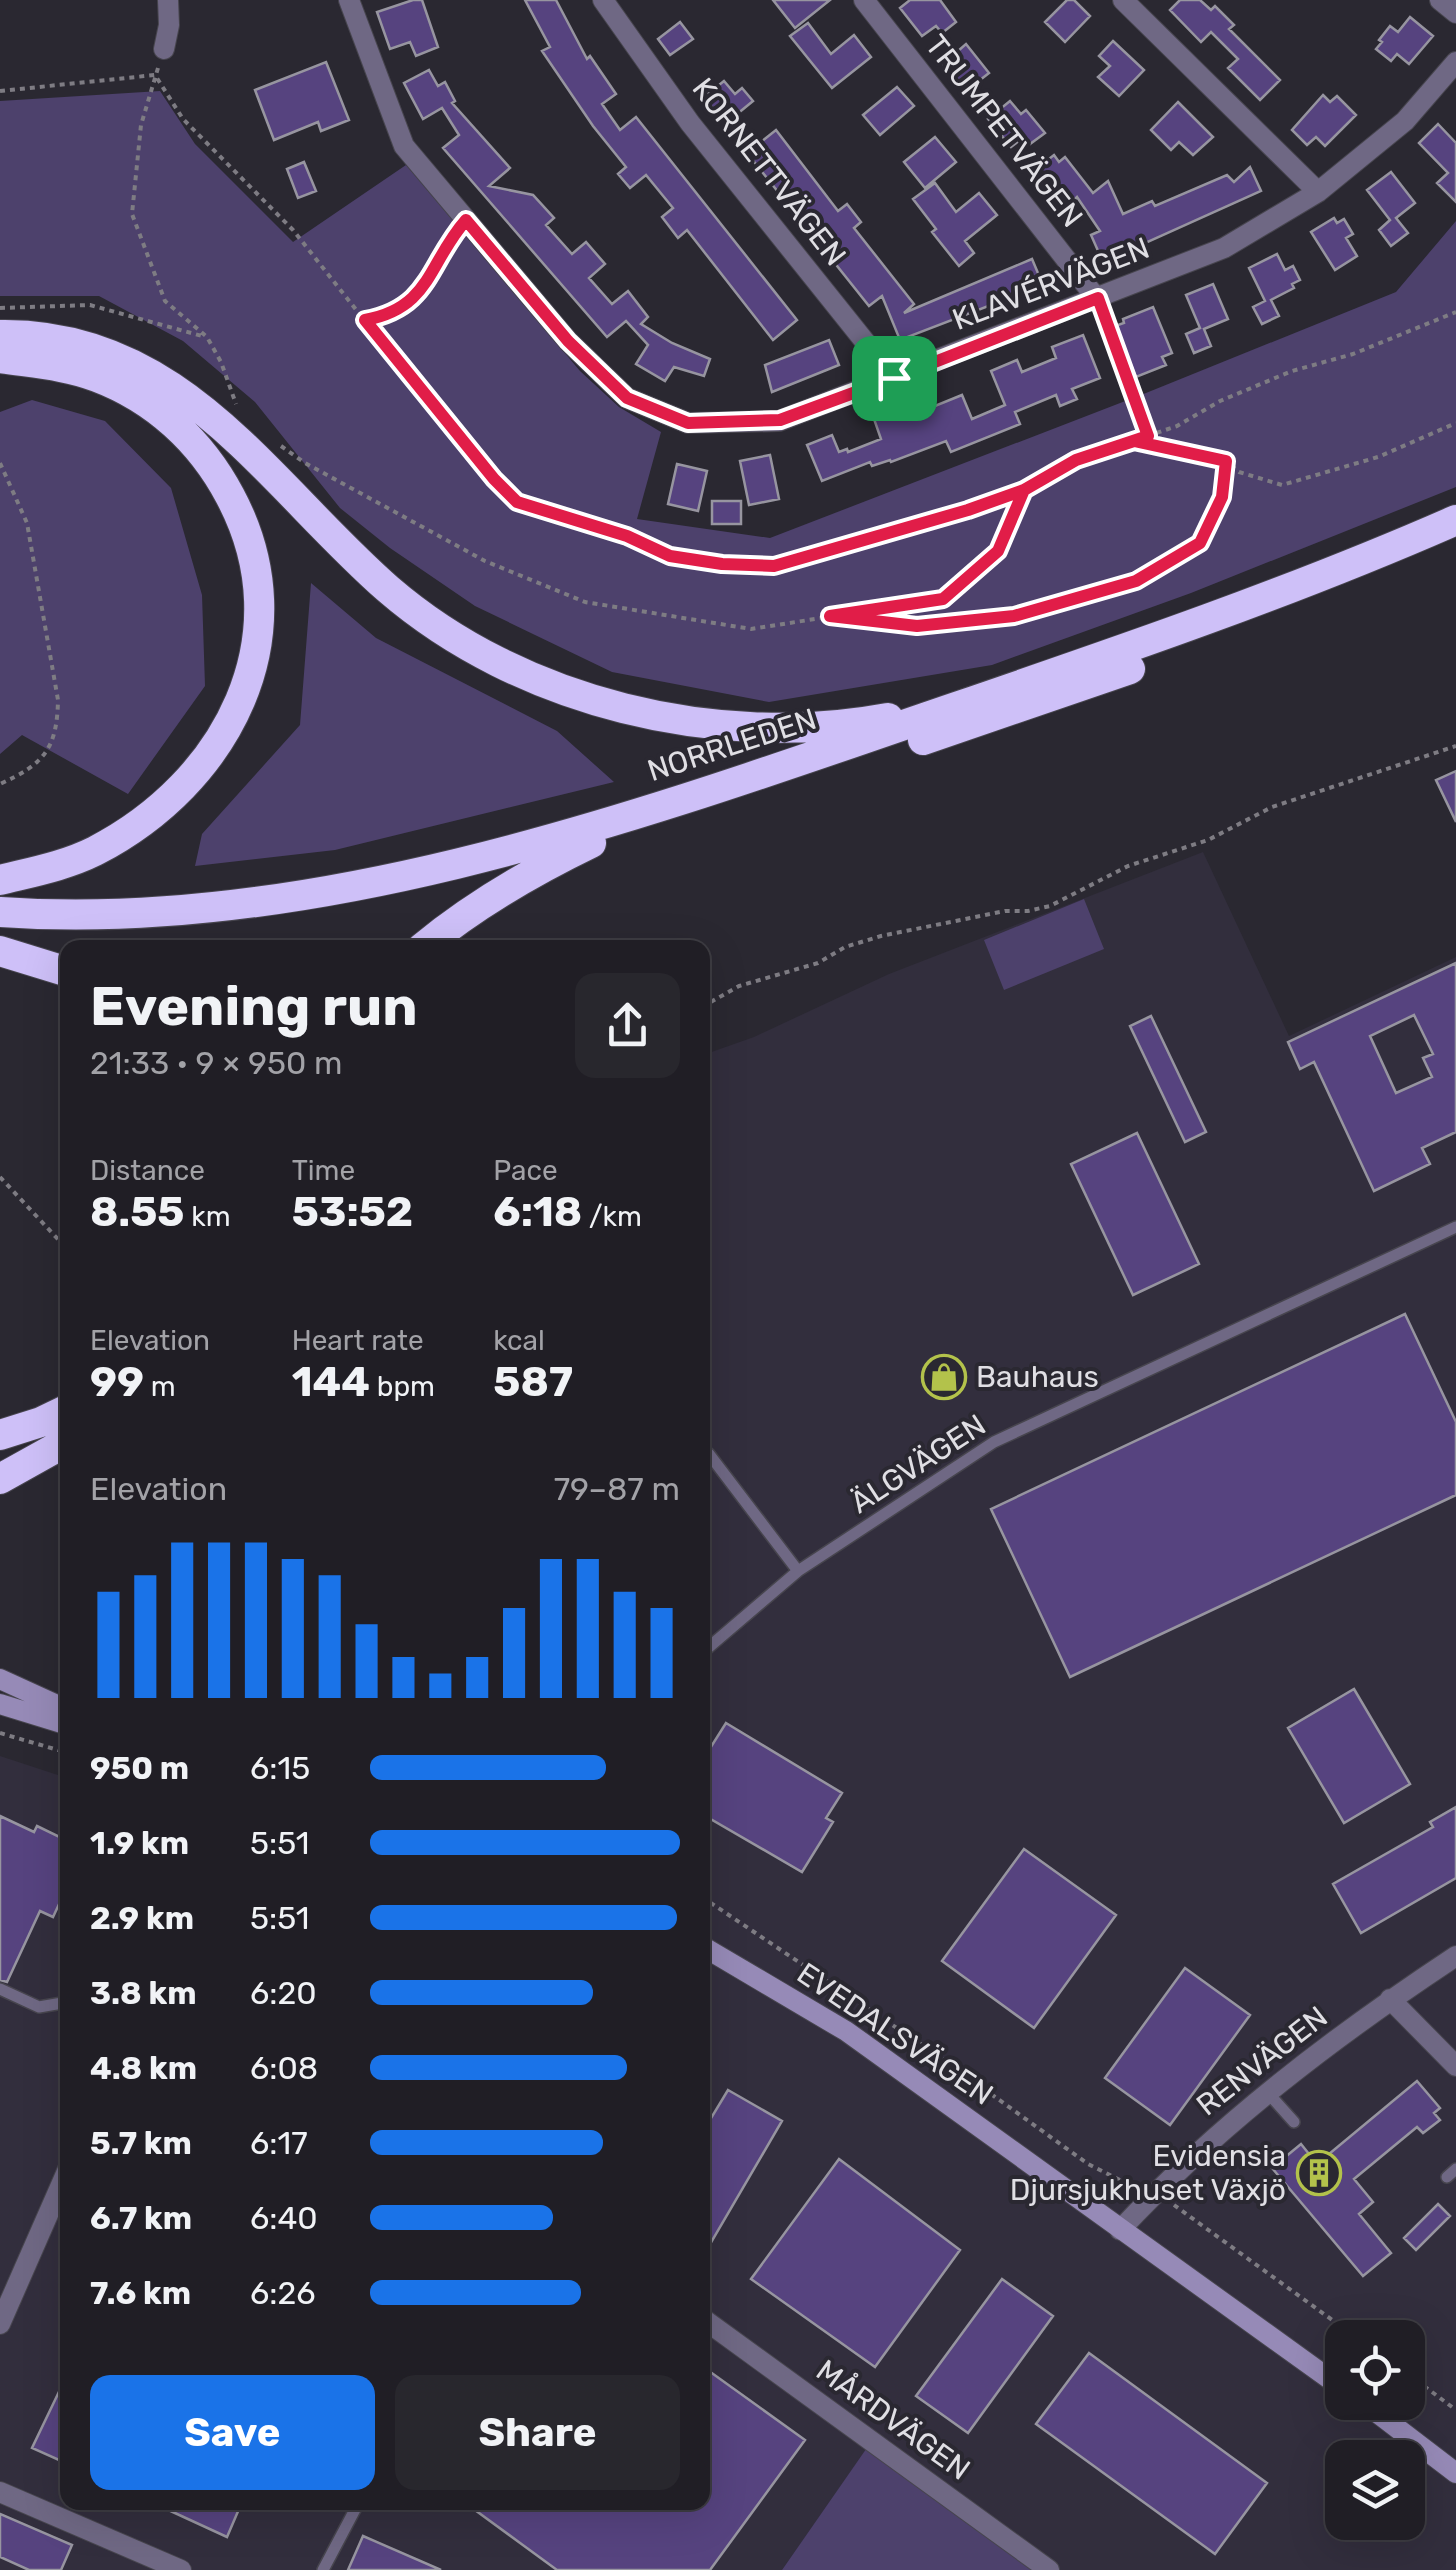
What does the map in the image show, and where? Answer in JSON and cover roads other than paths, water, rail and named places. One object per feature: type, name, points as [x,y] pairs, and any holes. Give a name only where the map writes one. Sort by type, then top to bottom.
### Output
[{"type":"highway","points":[[0,335],[80,343],[150,371],[203,409],[392,592],[475,649],[529,675],[662,717],[734,725],[797,726],[876,720],[969,702]]},
{"type":"highway","points":[[0,358],[97,377],[168,416],[216,469],[236,506],[251,546],[260,613],[258,642],[244,696],[208,759],[189,782],[148,818],[93,852],[54,867],[0,880]]},
{"type":"highway","name":"NORRLEDEN","points":[[0,912],[67,914],[219,906],[392,878],[685,798],[1246,606],[1456,520]]},
{"type":"highway","name":"NORRLEDEN","points":[[0,931],[136,930],[221,924],[314,910],[473,875],[591,843],[1038,702],[1252,625],[1456,542]]},
{"type":"highway","points":[[433,940],[519,880],[591,843]]},
{"type":"highway","points":[[0,951],[60,970]]},
{"type":"highway","points":[[0,1435],[60,1413]]},
{"type":"highway","points":[[0,1479],[60,1445]]},
{"type":"street","points":[[164,49],[169,26],[168,0]]},
{"type":"street","name":"KLAVÉRVÄGEN","points":[[348,0],[404,146],[568,341],[627,398],[688,423],[780,420],[1224,248],[1318,192],[1405,121],[1456,62]]},
{"type":"street","name":"KORNETTVÄGEN","points":[[603,0],[690,124],[894,378]]},
{"type":"street","name":"TRUMPETVÄGEN","points":[[864,0],[1098,298]]},
{"type":"street","points":[[1123,0],[1318,192]]},
{"type":"street","points":[[1440,0],[1456,13]]},
{"type":"street","points":[[0,1680],[60,1706]]},
{"type":"street","points":[[0,1704],[60,1723]]},
{"type":"street","name":"EVEDALSVÄGEN","points":[[710,1951],[846,2031],[1325,2376]]},
{"type":"street","name":"RENVÄGEN","points":[[1120,2230],[1211,2139],[1390,1999],[1456,1956]]},
{"type":"street","points":[[1390,1999],[1456,2066]]},
{"type":"street","points":[[0,2324],[60,2187]]},
{"type":"street","name":"MÅRDVÄGEN","points":[[710,2324],[1049,2570]]},
{"type":"street","points":[[1387,2420],[1456,2473]]},
{"type":"street","points":[[0,2492],[181,2570]]},
{"type":"lane","name":"ÄLGVÄGEN","points":[[710,1646],[798,1571],[994,1442],[1456,1227]]},
{"type":"lane","points":[[710,1455],[798,1571]]},
{"type":"lane","points":[[0,1989],[39,2007],[60,2003]]},
{"type":"lane","points":[[1268,2093],[1294,2122]]},
{"type":"lane","points":[[323,2570],[355,2510]]},
{"type":"place","name":"Bauhaus","points":[[944,1377]]},
{"type":"place","name":"Evidensia Djursjukhuset Växjö","points":[[1319,2173]]}]
